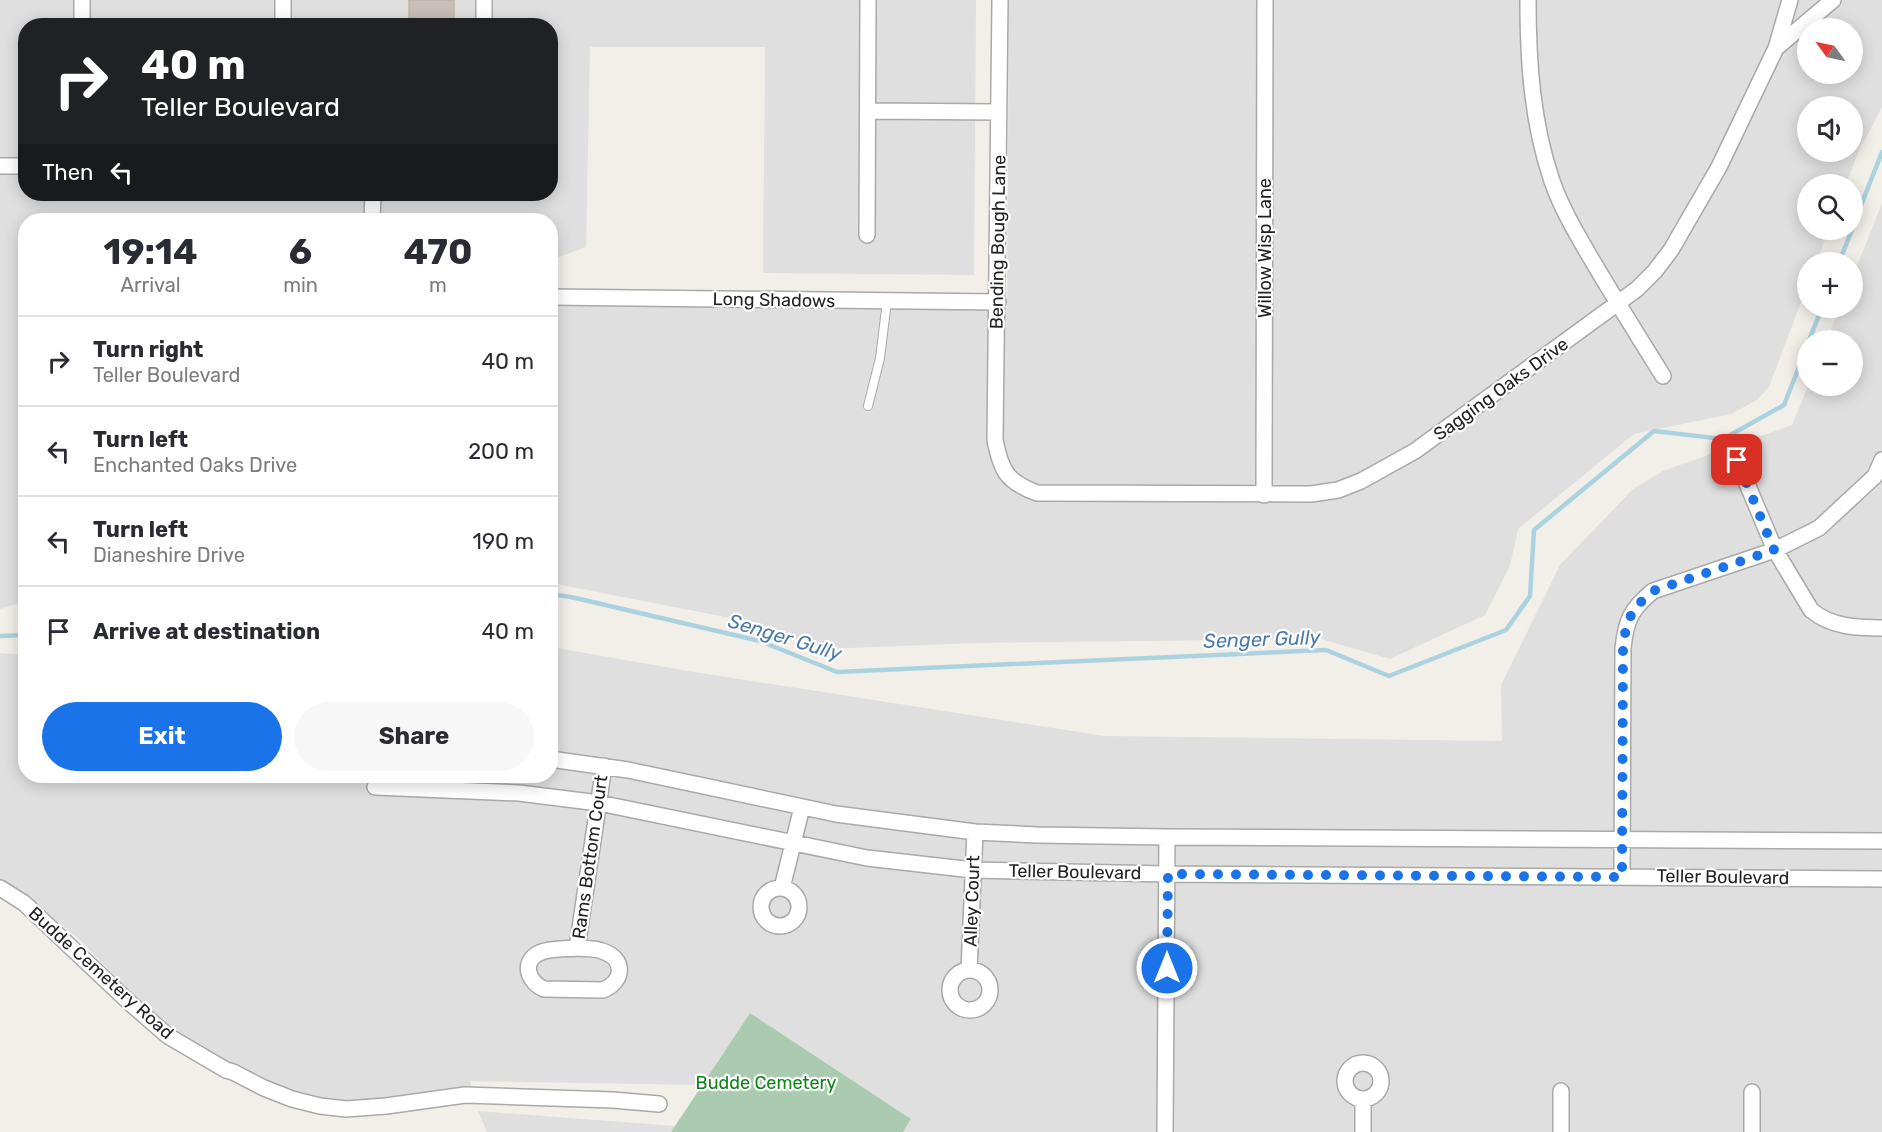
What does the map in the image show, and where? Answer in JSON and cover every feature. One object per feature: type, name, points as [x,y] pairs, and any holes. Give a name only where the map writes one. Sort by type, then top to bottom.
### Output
[{"type":"street","points":[[82,0],[82,18]]},
{"type":"street","points":[[283,0],[283,18]]},
{"type":"street","points":[[484,0],[484,18]]},
{"type":"street","points":[[867,235],[868,0]]},
{"type":"street","name":"Bending Bough Lane","points":[[1000,0],[995,440],[1000,461],[1011,480]]},
{"type":"street","name":"Willow Wisp Lane","points":[[1264,495],[1265,0]]},
{"type":"street","points":[[1528,0],[1528,43],[1535,113],[1546,164],[1563,209],[1618,305],[1663,376]]},
{"type":"street","points":[[1776,48],[1790,0]]},
{"type":"street","name":"Sagging Oaks Drive","points":[[1011,480],[1028,489],[1048,493],[1311,494],[1338,490],[1386,468],[1415,451],[1637,289],[1671,250],[1719,167],[1776,48],[1833,0]]},
{"type":"street","points":[[867,111],[999,111]]},
{"type":"street","points":[[0,166],[18,166]]},
{"type":"street","name":"Long Shadows","points":[[558,297],[998,302]]},
{"type":"street","points":[[1737,460],[1774,550],[1805,601],[1818,616],[1826,620],[1846,626],[1882,628]]},
{"type":"street","points":[[1622,877],[1623,648],[1630,615],[1638,603],[1653,591],[1774,550],[1819,528],[1875,476],[1882,460]]},
{"type":"street","name":"Teller Boulevard","points":[[558,760],[604,766],[847,816],[975,832],[1167,837],[1882,841]]},
{"type":"street","name":"Rams Bottom Court","points":[[577,948],[604,766]]},
{"type":"street","name":"Teller Boulevard","points":[[375,787],[411,783]]},
{"type":"street","name":"Teller Boulevard","points":[[429,783],[599,803],[867,858],[973,870],[1168,874],[1882,879]]},
{"type":"street","points":[[782,888],[802,807]]},
{"type":"street","name":"Alley Court","points":[[969,970],[975,832]]},
{"type":"street","points":[[1165,1132],[1167,837]]},
{"type":"street","name":"Budde Cemetery Road","points":[[0,888],[24,903],[168,1036],[226,1070],[292,1099],[346,1109],[465,1095],[602,1099],[659,1104]]},
{"type":"street","name":"Rams Bottom Court","points":[[577,948],[602,951],[616,959],[619,974],[611,987],[603,990],[544,989],[536,986],[530,979],[528,971],[530,963],[541,952],[577,948]]},
{"type":"street","points":[[1561,1090],[1561,1132]]},
{"type":"street","points":[[1752,1092],[1752,1132]]},
{"type":"street","points":[[1363,1099],[1363,1132]]},
{"type":"lane","points":[[868,406],[880,358],[887,301]]},
{"type":"shaded area","points":[[0,0],[976,0],[974,275],[763,273],[765,47],[590,47],[586,247],[558,257],[558,213],[18,213],[18,603],[0,609]]},
{"type":"shaded area","points":[[1009,0],[1882,0],[1882,107],[1863,143],[1863,96],[1797,96],[1797,162],[1855,162],[1850,174],[1797,174],[1797,240],[1825,240],[1820,252],[1797,252],[1797,313],[1769,387],[1757,400],[1731,414],[1634,434],[1518,529],[1510,566],[1485,615],[1390,659],[1321,639],[977,643],[823,649],[751,622],[558,584],[558,304],[1007,308]]},
{"type":"shaded area","points":[[1882,203],[1882,1132],[903,1132],[911,1119],[750,1013],[702,1085],[470,1081],[472,1088],[354,1102],[308,1097],[273,1085],[211,1056],[176,1033],[137,999],[82,942],[22,892],[0,882],[0,653],[18,654],[18,783],[558,783],[558,648],[688,671],[1104,736],[1502,741],[1501,685],[1560,565],[1633,489],[1663,471],[1792,425],[1804,396],[1863,396],[1863,330],[1830,330],[1836,318],[1863,318],[1863,252]]},
{"type":"shaded area","points":[[478,1111],[675,1126],[671,1132],[487,1132]]},
{"type":"green space","name":"Budde Cemetery","points":[[750,1013],[911,1119],[903,1132],[671,1132]]},
{"type":"building","points":[[409,0],[454,0],[454,18],[409,18]]},
{"type":"waterway","name":"Senger Gully","points":[[1863,200],[1882,152]]},
{"type":"waterway","name":"Senger Gully","points":[[1843,252],[1848,240]]},
{"type":"waterway","name":"Senger Gully","points":[[1813,330],[1818,318]]},
{"type":"waterway","name":"Senger Gully","points":[[558,595],[760,641],[837,672],[1326,650],[1389,676],[1506,630],[1530,596],[1534,530],[1654,431],[1723,439],[1784,405],[1797,372]]},
{"type":"waterway","name":"Senger Gully","points":[[0,636],[18,635]]},
{"type":"route","points":[[1167,968],[1168,874],[1622,877],[1625,630],[1630,615],[1638,603],[1653,591],[1774,550],[1737,460]]}]
